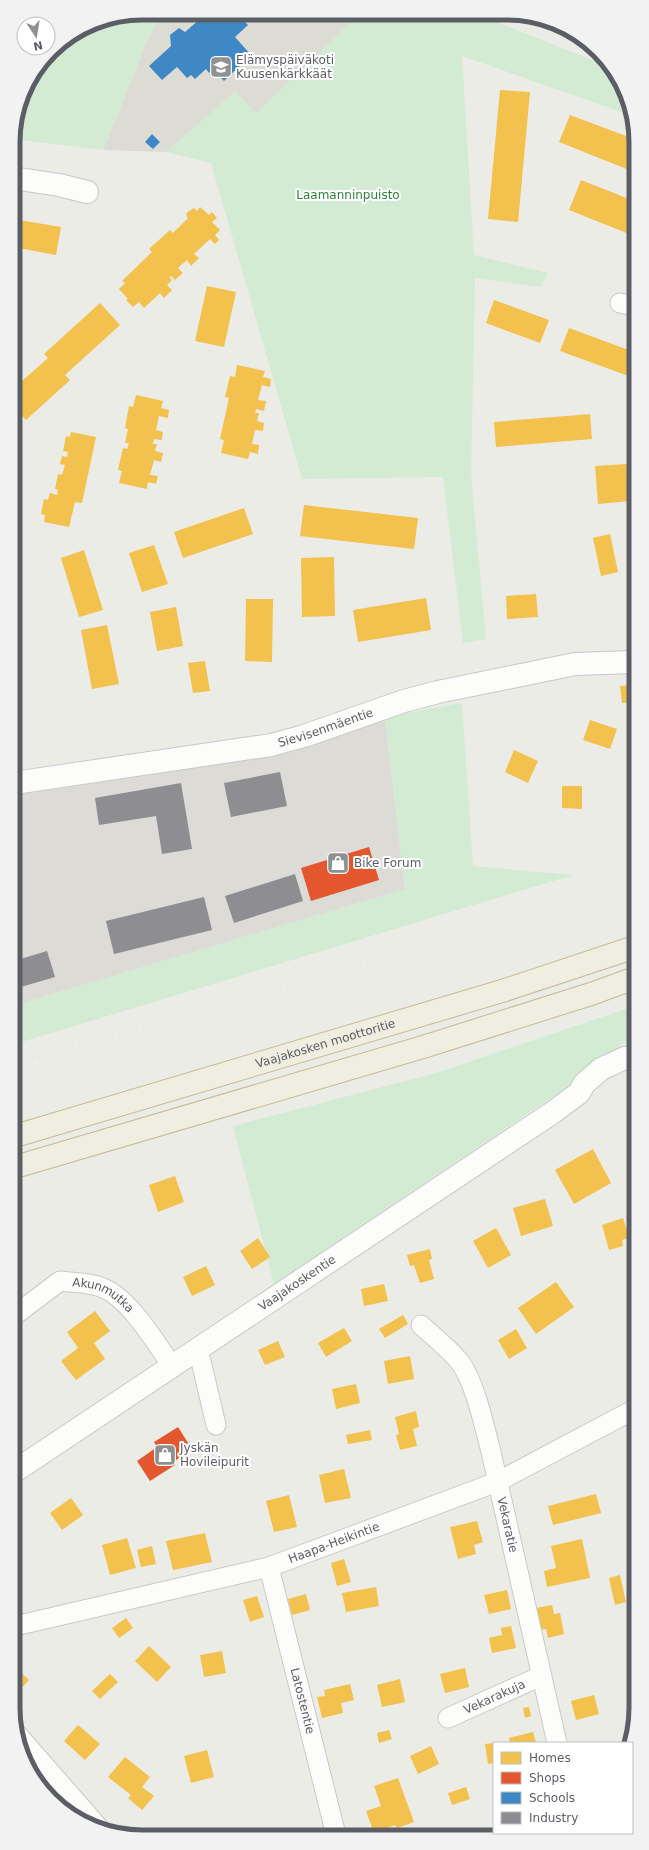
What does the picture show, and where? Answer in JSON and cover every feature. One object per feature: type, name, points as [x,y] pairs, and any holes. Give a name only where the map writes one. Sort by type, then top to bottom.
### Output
[{"type":"highway","name":"Vaajakosken moottoritie","points":[[20,1135],[502,991],[629,949]]},
{"type":"highway","points":[[20,1166],[423,1047],[591,994],[629,980]]},
{"type":"main road","points":[[20,179],[59,185],[87,192]]},
{"type":"main road","name":"Sievisenmäentie","points":[[20,782],[271,745],[304,736],[404,701],[438,692],[575,664],[629,662]]},
{"type":"main road","name":"Vaajakoskentie","points":[[20,1468],[579,1094],[584,1084],[601,1069],[629,1058]]},
{"type":"street","name":"Akunmutka","points":[[20,1311],[60,1281],[94,1285],[104,1288],[129,1307],[172,1366]]},
{"type":"street","name":"Vekaratie","points":[[421,1325],[460,1362],[479,1407],[557,1742]]},
{"type":"street","points":[[194,1351],[201,1361],[216,1425]]},
{"type":"street","name":"Haapa-Heikintie","points":[[20,1625],[269,1567],[497,1482],[629,1411]]},
{"type":"street","name":"Latostentie","points":[[269,1567],[335,1830]]},
{"type":"street","name":"Vekarakuja","points":[[448,1718],[541,1676]]},
{"type":"street","points":[[25,1745],[78,1812]]},
{"type":"shaded area","name":"Elämyspäiväkoti Kuusenkärkkäät","points":[[158,20],[354,20],[256,114],[235,92],[166,152],[103,150],[147,41]]},
{"type":"shaded area","points":[[385,717],[405,889],[20,1004],[20,791]]},
{"type":"green space","points":[[158,20],[147,41],[103,150],[20,140],[24,110],[29,95],[45,68],[61,50],[81,36],[103,26],[126,21]]},
{"type":"green space","name":"Laamanninpuisto","points":[[353,20],[492,20],[599,63],[608,74],[623,103],[626,113],[462,56],[474,255],[548,273],[541,287],[475,278],[471,476],[486,639],[463,643],[443,477],[302,479],[211,163],[166,152],[235,92],[256,113]]},
{"type":"green space","points":[[462,703],[473,866],[573,875],[20,1042],[20,1004],[405,889],[385,717]]},
{"type":"green space","points":[[629,1008],[629,1039],[585,1075],[274,1284],[233,1126],[436,1073]]},
{"type":"building: Homes","points":[[500,90],[530,92],[518,222],[488,219]]},
{"type":"building: Homes","points":[[570,115],[629,137],[629,170],[559,142]]},
{"type":"building: Homes","points":[[581,180],[629,199],[629,234],[569,210]]},
{"type":"building: Homes","points":[[200,207],[209,215],[212,212],[217,218],[212,222],[220,230],[215,235],[219,240],[215,244],[210,239],[194,254],[199,258],[191,266],[187,260],[178,268],[183,273],[175,280],[171,276],[169,277],[172,280],[167,285],[172,290],[164,298],[160,293],[144,308],[139,302],[133,307],[126,300],[128,299],[119,289],[125,283],[122,281],[152,252],[149,249],[170,230],[173,233],[188,218],[186,214],[188,212],[194,208],[197,211]]},
{"type":"building: Homes","points":[[20,220],[61,227],[56,255],[20,248]]},
{"type":"building: Homes","points":[[207,286],[236,292],[224,347],[195,341]]},
{"type":"building: Homes","points":[[494,300],[549,320],[540,343],[486,323]]},
{"type":"building: Homes","points":[[100,303],[120,325],[65,375],[70,380],[26,420],[20,413],[20,383],[48,358],[44,354]]},
{"type":"building: Homes","points":[[569,328],[629,350],[629,376],[560,351]]},
{"type":"building: Homes","points":[[237,365],[265,371],[263,377],[271,379],[270,387],[262,385],[258,400],[266,401],[264,411],[256,409],[255,413],[259,413],[257,421],[264,423],[263,431],[255,430],[252,444],[259,445],[258,454],[250,452],[248,459],[221,453],[224,440],[220,439],[229,398],[225,397],[230,376],[235,377]]},
{"type":"building: Homes","points":[[136,395],[163,401],[161,408],[169,410],[168,418],[159,416],[156,430],[163,432],[162,440],[154,439],[153,444],[157,444],[155,451],[163,453],[161,462],[154,460],[150,475],[158,476],[156,484],[148,482],[147,489],[119,483],[122,471],[118,470],[123,448],[127,449],[129,443],[125,443],[128,429],[125,428],[129,406],[133,407]]},
{"type":"building: Homes","points":[[590,414],[592,439],[496,447],[494,422]]},
{"type":"building: Homes","points":[[71,432],[96,437],[82,503],[75,502],[69,527],[44,522],[45,515],[41,514],[44,499],[48,500],[50,493],[57,495],[58,490],[55,489],[58,474],[62,475],[65,465],[60,464],[62,456],[67,457],[68,452],[63,451],[66,436],[70,437]]},
{"type":"building: Homes","points":[[627,464],[629,501],[598,504],[595,466]]},
{"type":"building: Homes","points":[[304,505],[418,518],[414,549],[300,536]]},
{"type":"building: Homes","points":[[244,508],[253,534],[183,558],[174,532]]},
{"type":"building: Homes","points":[[610,534],[618,572],[601,576],[593,538]]},
{"type":"building: Homes","points":[[154,545],[168,584],[142,592],[129,553]]},
{"type":"building: Homes","points":[[84,550],[103,610],[79,617],[61,558]]},
{"type":"building: Homes","points":[[334,557],[335,616],[302,617],[301,558]]},
{"type":"building: Homes","points":[[536,594],[538,617],[507,619],[506,596]]},
{"type":"building: Homes","points":[[426,598],[431,630],[358,642],[353,610]]},
{"type":"building: Homes","points":[[246,599],[273,599],[272,662],[245,661]]},
{"type":"building: Homes","points":[[176,607],[183,646],[157,651],[150,612]]},
{"type":"building: Homes","points":[[107,625],[119,684],[92,689],[81,630]]},
{"type":"building: Homes","points":[[205,661],[210,691],[193,693],[188,663]]},
{"type":"building: Homes","points":[[629,685],[629,702],[622,703],[620,686]]},
{"type":"building: Homes","points":[[590,720],[617,729],[610,749],[583,740]]},
{"type":"building: Homes","points":[[514,750],[538,761],[528,783],[505,772]]},
{"type":"building: Homes","points":[[562,786],[582,786],[582,809],[562,808]]},
{"type":"building: Homes","points":[[593,1149],[611,1183],[574,1204],[555,1170]]},
{"type":"building: Homes","points":[[175,1176],[184,1202],[158,1212],[149,1185]]},
{"type":"building: Homes","points":[[545,1199],[553,1226],[521,1236],[513,1208]]},
{"type":"building: Homes","points":[[623,1218],[629,1238],[622,1240],[623,1246],[609,1250],[602,1225]]},
{"type":"building: Homes","points":[[496,1228],[511,1255],[488,1268],[473,1241]]},
{"type":"building: Homes","points":[[258,1238],[270,1257],[252,1269],[240,1251]]},
{"type":"building: Homes","points":[[430,1249],[432,1259],[429,1260],[434,1279],[420,1283],[414,1265],[410,1266],[407,1255]]},
{"type":"building: Homes","points":[[206,1266],[215,1285],[192,1296],[183,1277]]},
{"type":"building: Homes","points":[[556,1282],[574,1307],[536,1334],[518,1308]]},
{"type":"building: Homes","points":[[384,1284],[388,1301],[364,1306],[361,1289]]},
{"type":"building: Homes","points":[[95,1311],[110,1331],[94,1343],[105,1359],[76,1380],[61,1361],[78,1348],[67,1332]]},
{"type":"building: Homes","points":[[403,1315],[408,1324],[385,1338],[379,1329]]},
{"type":"building: Homes","points":[[344,1328],[352,1341],[326,1357],[318,1343]]},
{"type":"building: Homes","points":[[516,1329],[527,1348],[509,1359],[498,1340]]},
{"type":"building: Homes","points":[[278,1341],[285,1357],[265,1365],[258,1350]]},
{"type":"building: Homes","points":[[410,1356],[414,1379],[388,1384],[384,1361]]},
{"type":"building: Homes","points":[[356,1384],[360,1403],[336,1409],[332,1389]]},
{"type":"building: Homes","points":[[416,1411],[419,1427],[413,1429],[417,1446],[400,1450],[396,1435],[399,1434],[395,1417]]},
{"type":"building: Homes","points":[[370,1430],[372,1440],[348,1444],[346,1435]]},
{"type":"building: Homes","points":[[344,1469],[351,1498],[325,1503],[319,1475]]},
{"type":"building: Homes","points":[[596,1494],[601,1513],[553,1525],[548,1506]]},
{"type":"building: Homes","points":[[289,1495],[297,1527],[274,1532],[266,1501]]},
{"type":"building: Homes","points":[[71,1498],[83,1515],[62,1530],[50,1513]]},
{"type":"building: Homes","points":[[477,1521],[483,1542],[474,1545],[476,1554],[458,1559],[450,1527]]},
{"type":"building: Homes","points":[[205,1533],[212,1562],[173,1570],[166,1541]]},
{"type":"building: Homes","points":[[127,1538],[136,1568],[110,1575],[102,1545]]},
{"type":"building: Homes","points":[[582,1539],[590,1578],[547,1587],[544,1571],[556,1568],[551,1546]]},
{"type":"building: Homes","points":[[152,1546],[156,1564],[141,1567],[137,1550]]},
{"type":"building: Homes","points":[[344,1559],[351,1582],[337,1586],[331,1563]]},
{"type":"building: Homes","points":[[620,1575],[626,1602],[615,1605],[609,1578]]},
{"type":"building: Homes","points":[[376,1587],[379,1606],[346,1612],[342,1593]]},
{"type":"building: Homes","points":[[507,1590],[511,1609],[489,1614],[484,1595]]},
{"type":"building: Homes","points":[[306,1594],[310,1610],[292,1615],[288,1599]]},
{"type":"building: Homes","points":[[257,1596],[264,1617],[250,1622],[243,1600]]},
{"type":"building: Homes","points":[[552,1605],[554,1614],[560,1613],[564,1634],[548,1638],[546,1629],[541,1630],[536,1608]]},
{"type":"building: Homes","points":[[126,1618],[133,1628],[119,1638],[112,1628]]},
{"type":"building: Homes","points":[[511,1626],[516,1648],[492,1653],[489,1638],[502,1635],[501,1628]]},
{"type":"building: Homes","points":[[149,1646],[171,1667],[157,1682],[135,1661]]},
{"type":"building: Homes","points":[[222,1651],[226,1673],[204,1677],[200,1655]]},
{"type":"building: Homes","points":[[465,1668],[469,1687],[445,1693],[440,1674]]},
{"type":"building: Homes","points":[[20,1672],[29,1680],[20,1690]]},
{"type":"building: Homes","points":[[110,1674],[118,1682],[100,1699],[92,1691]]},
{"type":"building: Homes","points":[[400,1679],[405,1702],[382,1707],[377,1685]]},
{"type":"building: Homes","points":[[350,1684],[354,1700],[341,1703],[343,1713],[322,1718],[317,1697],[325,1696],[324,1690]]},
{"type":"building: Homes","points":[[594,1695],[599,1714],[576,1720],[571,1701]]},
{"type":"building: Homes","points":[[529,1707],[531,1716],[525,1718],[523,1708]]},
{"type":"building: Homes","points":[[78,1725],[100,1744],[85,1760],[64,1741]]},
{"type":"building: Homes","points":[[389,1730],[392,1739],[379,1743],[377,1733]]},
{"type":"building: Homes","points":[[533,1732],[536,1742],[510,1742],[509,1738]]},
{"type":"building: Homes","points":[[493,1743],[493,1763],[488,1764],[485,1744]]},
{"type":"building: Homes","points":[[431,1746],[439,1764],[418,1774],[410,1756]]},
{"type":"building: Homes","points":[[207,1750],[214,1777],[191,1783],[184,1756]]},
{"type":"building: Homes","points":[[125,1757],[150,1777],[142,1787],[154,1796],[142,1810],[128,1798],[131,1795],[108,1777]]},
{"type":"building: Homes","points":[[398,1778],[414,1822],[397,1828],[395,1825],[382,1830],[373,1830],[366,1811],[381,1806],[374,1786]]},
{"type":"building: Homes","points":[[466,1787],[470,1799],[452,1805],[448,1793]]},
{"type":"building: Shops","points":[[369,847],[379,880],[311,901],[301,868]]},
{"type":"building: Shops","name":"Jyskän Hovileipurit","points":[[178,1427],[192,1449],[173,1462],[175,1465],[150,1481],[137,1461],[157,1447],[154,1442]]},
{"type":"building: Schools","points":[[199,20],[245,20],[244,21],[248,25],[235,37],[251,55],[224,81],[213,69],[209,73],[206,69],[195,79],[191,75],[187,78],[177,67],[162,80],[149,66],[171,46],[170,35],[179,28],[185,32]]},
{"type":"building: Schools","points":[[152,134],[160,142],[153,149],[145,142]]},
{"type":"building: Industry","points":[[280,772],[287,806],[231,817],[224,783]]},
{"type":"building: Industry","points":[[181,783],[192,849],[162,854],[156,816],[99,825],[95,798]]},
{"type":"building: Industry","points":[[295,874],[303,901],[234,923],[225,896]]},
{"type":"building: Industry","points":[[204,897],[212,930],[114,954],[106,921]]},
{"type":"building: Industry","points":[[47,951],[55,977],[20,987],[20,959]]},
{"type":"railway","points":[[20,1062],[249,997],[404,951],[482,926],[629,875]]},
{"type":"place","name":"Elämyspäiväkoti Kuusenkärkkäät","points":[[221,67]]},
{"type":"place","name":"Bike Forum","points":[[338,863]]},
{"type":"place","name":"Jyskän Hovileipurit","points":[[165,1455]]}]
